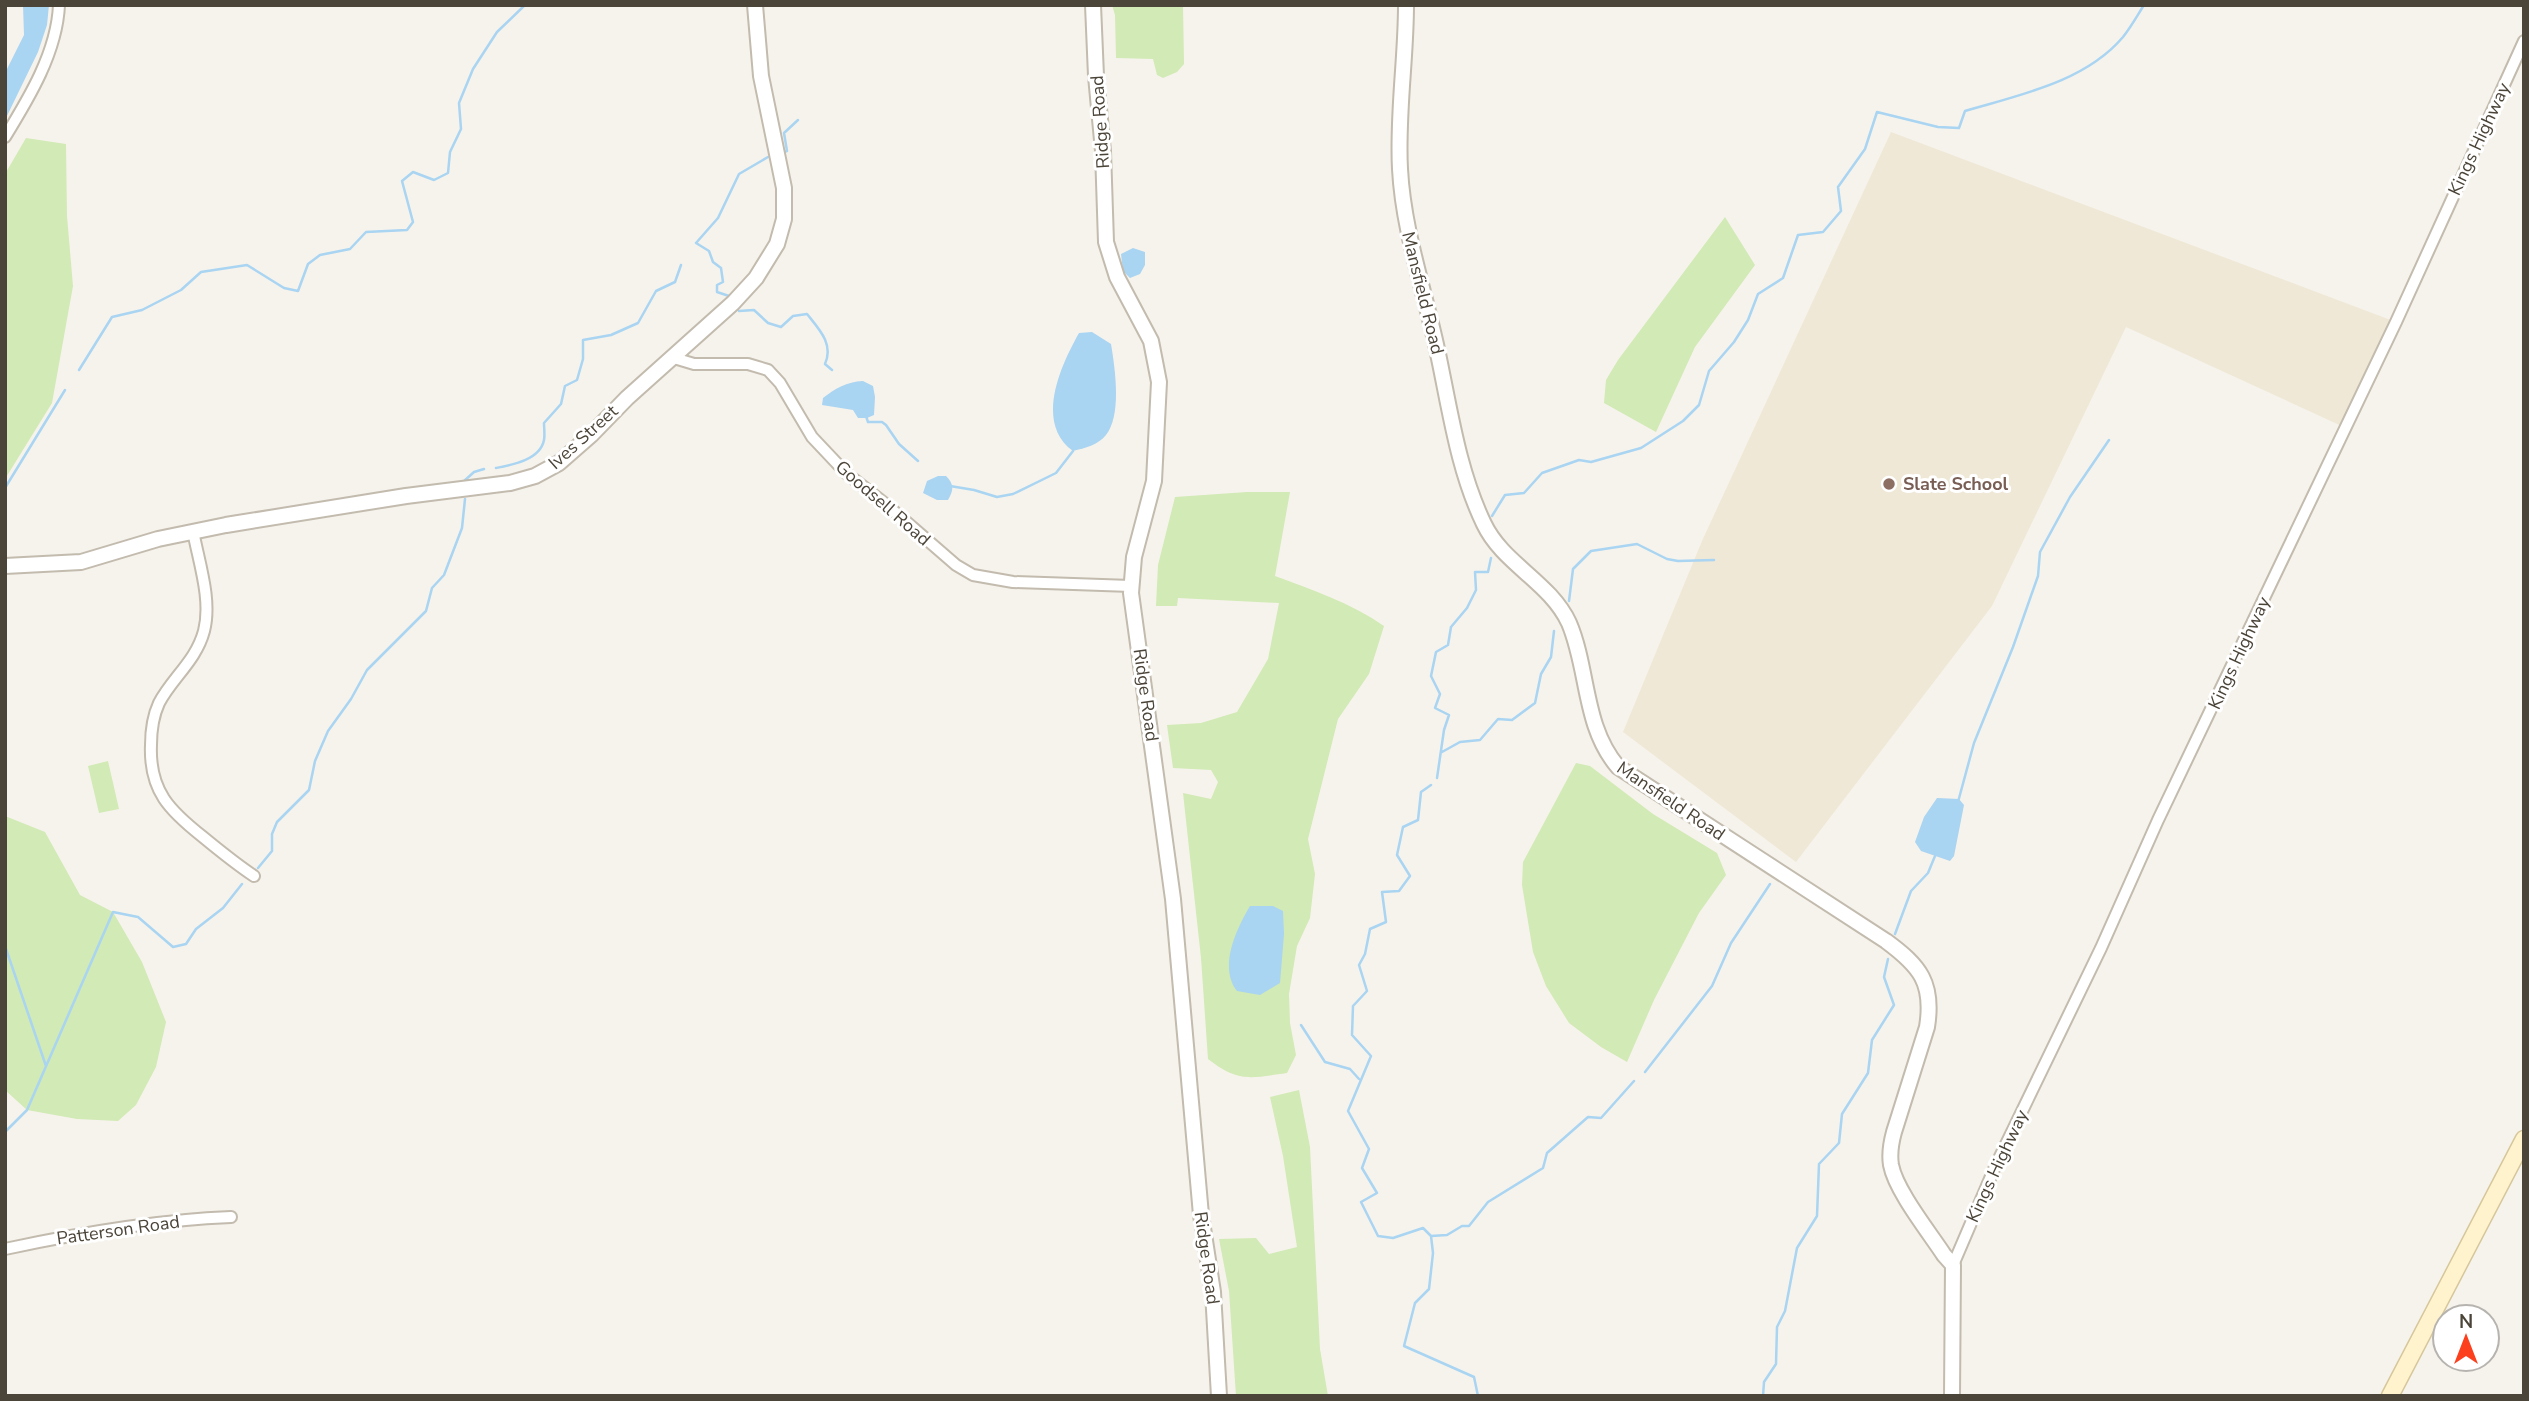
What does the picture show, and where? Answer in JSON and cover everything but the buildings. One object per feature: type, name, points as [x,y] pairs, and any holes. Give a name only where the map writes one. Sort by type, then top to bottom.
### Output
[{"type":"main road","points":[[2390,1396],[2524,1139]]},
{"type":"street","points":[[5,137],[39,75],[57,28],[59,5]]},
{"type":"street","name":"Ives Street","points":[[5,566],[81,562],[193,531],[406,496],[491,486],[535,476],[548,470],[572,452],[627,398],[733,303],[756,278],[777,244],[783,228],[785,208],[782,173],[762,86],[755,5]]},
{"type":"street","name":"Ridge Road","points":[[1093,5],[1106,242],[1117,276],[1152,341],[1159,382],[1154,481],[1134,556],[1131,586],[1173,899],[1201,1215],[1213,1292],[1219,1396]]},
{"type":"street","name":"Mansfield Road","points":[[1406,5],[1399,140],[1403,206],[1460,457],[1476,507],[1493,541],[1544,589],[1563,612],[1574,638],[1595,725],[1608,755],[1618,767],[1886,942],[1916,966],[1926,986],[1929,1010],[1920,1053],[1890,1147],[1890,1162],[1898,1184],[1953,1265]]},
{"type":"street","name":"Kings Highway","points":[[1953,1265],[1995,1167],[2390,333],[2524,41]]},
{"type":"street","name":"Goodsell Road","points":[[674,358],[694,364],[748,364],[768,370],[780,383],[802,422],[846,473],[946,557],[973,575],[1013,582],[1131,586]]},
{"type":"street","points":[[193,531],[203,582],[206,624],[198,647],[181,675],[164,695],[155,713],[151,741],[153,772],[162,797],[177,816],[254,876]]},
{"type":"street","name":"Patterson Road","points":[[5,1249],[81,1233],[231,1217]]},
{"type":"street","points":[[1952,1396],[1953,1265]]},
{"type":"shaded area","name":"Slate School","points":[[1891,132],[2396,322],[2346,428],[2126,327],[1992,606],[1796,862],[1623,732],[1702,541]]},
{"type":"green space","points":[[1112,5],[1183,5],[1184,64],[1177,72],[1163,78],[1157,75],[1153,59],[1116,58],[1115,15]]},
{"type":"green space","points":[[26,138],[66,144],[67,216],[73,286],[52,403],[5,479],[5,174]]},
{"type":"green space","points":[[1725,217],[1755,265],[1695,347],[1656,432],[1604,403],[1606,380],[1618,360]]},
{"type":"green space","points":[[1290,492],[1275,576],[1345,604],[1384,626],[1369,674],[1338,719],[1308,839],[1315,874],[1310,918],[1297,946],[1289,994],[1290,1023],[1296,1055],[1287,1073],[1254,1077],[1228,1072],[1208,1059],[1201,958],[1183,793],[1211,799],[1218,782],[1211,770],[1173,768],[1167,725],[1201,723],[1237,712],[1268,659],[1279,603],[1178,598],[1177,606],[1156,606],[1158,565],[1175,497]]},
{"type":"green space","points":[[108,761],[119,809],[99,813],[88,766]]},
{"type":"green space","points":[[1576,763],[1590,766],[1653,814],[1717,853],[1726,875],[1699,913],[1654,1000],[1627,1062],[1569,1023],[1546,986],[1533,952],[1522,885],[1523,862]]},
{"type":"green space","points":[[5,816],[45,832],[80,895],[113,912],[142,962],[166,1022],[156,1067],[136,1105],[118,1121],[77,1119],[27,1110],[5,1090]]},
{"type":"green space","points":[[1299,1090],[1310,1147],[1320,1349],[1328,1396],[1236,1396],[1229,1291],[1219,1239],[1256,1238],[1269,1254],[1297,1247],[1283,1156],[1270,1097]]},
{"type":"water","points":[[23,5],[49,5],[47,25],[38,52],[5,120],[5,73],[24,35]]},
{"type":"water","points":[[1133,248],[1145,252],[1145,265],[1140,274],[1130,278],[1123,271],[1121,254]]},
{"type":"water","points":[[1092,332],[1111,344],[1116,404],[1106,435],[1091,446],[1073,451],[1061,439],[1055,425],[1055,394],[1065,361],[1079,333]]},
{"type":"water","points":[[863,381],[873,386],[874,415],[858,418],[853,410],[822,405],[823,398],[837,388]]},
{"type":"water","points":[[946,476],[952,484],[948,500],[937,500],[923,493],[927,481]]},
{"type":"water","points":[[1937,798],[1959,799],[1964,805],[1954,856],[1950,861],[1921,851],[1915,842],[1924,817]]},
{"type":"water","points":[[1250,906],[1273,906],[1283,911],[1280,983],[1260,995],[1237,991],[1229,971],[1235,936]]},
{"type":"waterway","points":[[79,370],[112,317],[142,310],[181,290],[201,272],[247,265],[284,288],[298,291],[308,264],[320,255],[350,249],[366,232],[407,230],[413,222],[402,181],[413,172],[434,180],[448,173],[450,152],[461,129],[459,103],[473,69],[497,32],[525,5]]},
{"type":"waterway","points":[[1492,516],[1505,495],[1524,493],[1542,473],[1579,460],[1591,462],[1641,448],[1683,421],[1699,405],[1709,371],[1734,342],[1748,320],[1758,294],[1783,278],[1798,235],[1823,232],[1841,211],[1838,187],[1865,149],[1877,112],[1938,127],[1959,128],[1965,111],[2050,85],[2090,65],[2123,37],[2144,5]]},
{"type":"waterway","points":[[784,152],[787,151],[784,133],[798,120]]},
{"type":"waterway","points":[[729,296],[717,292],[717,285],[723,282],[721,268],[713,262],[709,251],[696,243],[718,218],[739,174],[768,157]]},
{"type":"waterway","points":[[496,468],[531,457],[541,447],[544,423],[561,404],[565,386],[577,380],[583,359],[583,340],[611,335],[638,323],[656,291],[675,282],[681,265]]},
{"type":"waterway","points":[[739,311],[754,310],[768,323],[781,327],[793,316],[807,314],[824,337],[828,350],[825,364],[832,370]]},
{"type":"waterway","points":[[5,488],[65,390]]},
{"type":"waterway","points":[[866,416],[868,422],[882,422],[886,425],[899,444],[918,461]]},
{"type":"waterway","points":[[1958,802],[1974,743],[2038,576],[2040,552],[2070,497],[2109,440]]},
{"type":"waterway","points":[[950,486],[997,497],[1013,494],[1056,473],[1073,451]]},
{"type":"waterway","points":[[463,482],[474,472],[484,469]]},
{"type":"waterway","points":[[258,868],[272,851],[272,834],[277,822],[309,790],[315,761],[328,731],[351,699],[367,670],[426,611],[432,588],[444,575],[462,528],[465,499]]},
{"type":"waterway","points":[[1569,601],[1573,569],[1591,551],[1637,544],[1667,559],[1714,560]]},
{"type":"waterway","points":[[1437,778],[1444,730],[1449,715],[1435,708],[1440,694],[1431,676],[1436,652],[1448,645],[1451,627],[1467,608],[1476,590],[1475,572],[1488,572],[1491,558]]},
{"type":"waterway","points":[[1442,752],[1460,742],[1480,740],[1498,719],[1512,720],[1535,703],[1541,674],[1551,657],[1554,631]]},
{"type":"waterway","points":[[1431,785],[1421,792],[1418,820],[1403,827],[1397,855],[1410,876],[1399,891],[1382,892],[1386,922],[1370,929],[1365,954],[1359,965],[1367,991],[1353,1006],[1352,1035],[1371,1056],[1348,1111],[1369,1149],[1362,1168],[1377,1193],[1361,1202],[1378,1236],[1393,1238],[1423,1228],[1431,1236],[1433,1253],[1429,1289],[1415,1303],[1404,1346],[1474,1377],[1478,1396]]},
{"type":"waterway","points":[[1895,934],[1911,891],[1928,873],[1935,856]]},
{"type":"waterway","points":[[5,1132],[27,1110],[113,912],[138,917],[173,947],[186,944],[196,929],[223,908],[242,884]]},
{"type":"waterway","points":[[1645,1072],[1712,986],[1731,943],[1770,884]]},
{"type":"waterway","points":[[5,946],[46,1066]]},
{"type":"waterway","points":[[1763,1396],[1764,1382],[1776,1364],[1777,1327],[1785,1311],[1797,1248],[1817,1216],[1819,1164],[1839,1143],[1842,1114],[1868,1073],[1872,1040],[1894,1005],[1884,977],[1888,959]]},
{"type":"waterway","points":[[1301,1025],[1325,1062],[1350,1069],[1359,1079]]},
{"type":"waterway","points":[[1431,1236],[1447,1235],[1462,1226],[1469,1226],[1488,1202],[1543,1168],[1547,1153],[1588,1117],[1601,1118],[1634,1081]]},
{"type":"place","name":"Slate School","points":[[1889,484]]}]
